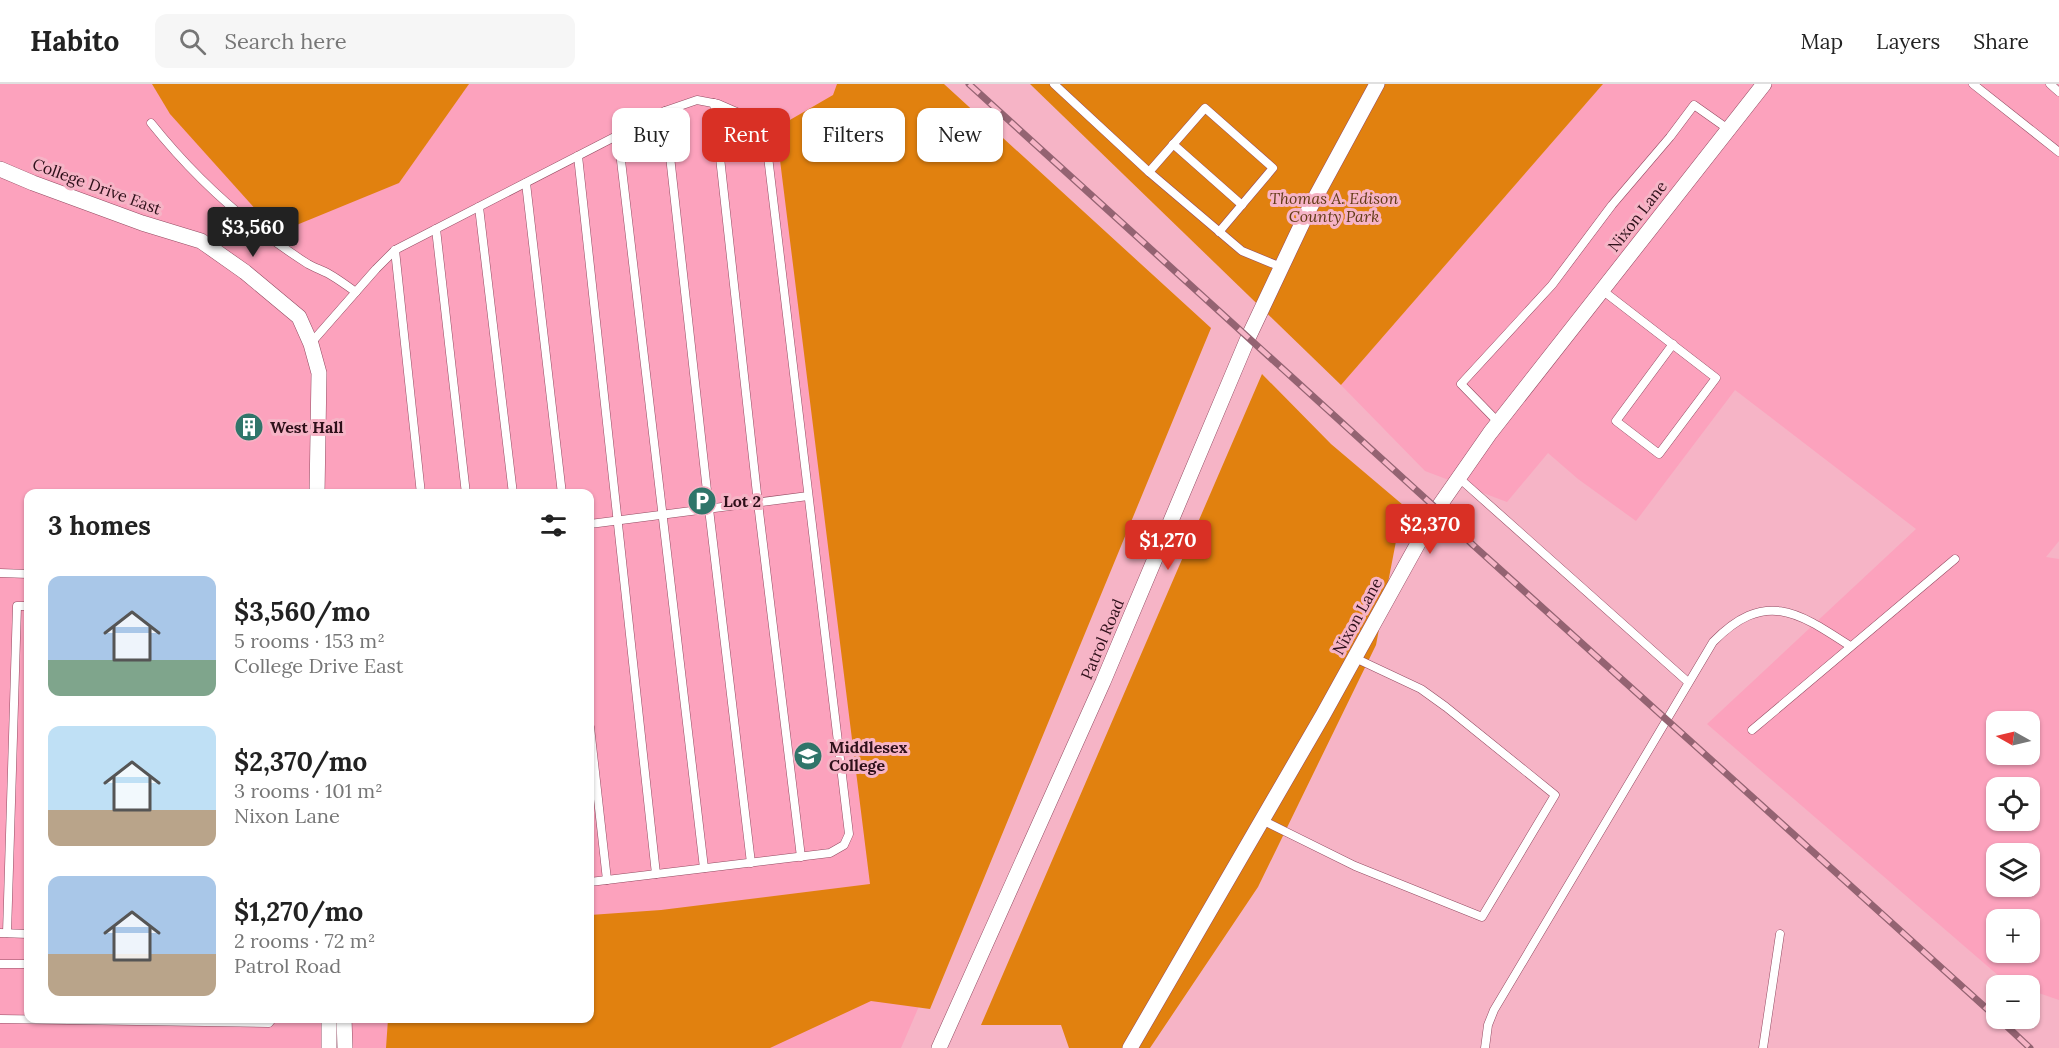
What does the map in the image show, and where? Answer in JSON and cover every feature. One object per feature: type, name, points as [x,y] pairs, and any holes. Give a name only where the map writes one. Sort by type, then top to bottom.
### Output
[{"type":"street","name":"Patrol Road","points":[[939,1048],[1104,682],[1248,338],[1307,213],[1377,84]]},
{"type":"street","name":"Nixon Lane","points":[[1130,1048],[1355,658],[1437,509],[1498,422],[1764,84]]},
{"type":"street","name":"College Drive East","points":[[0,169],[63,194],[201,241],[245,272],[300,317],[319,373],[317,489]]},
{"type":"street","points":[[328,1023],[329,1048]]},
{"type":"street","points":[[344,1023],[345,1048]]},
{"type":"lane","points":[[1054,84],[1149,172],[1242,251],[1281,267]]},
{"type":"lane","points":[[1973,84],[2059,152]]},
{"type":"lane","points":[[2050,84],[2059,92]]},
{"type":"lane","points":[[594,882],[830,853],[844,845],[849,834],[767,148],[741,114],[714,103],[697,100],[674,108]]},
{"type":"lane","points":[[714,103],[758,503],[801,857]]},
{"type":"lane","points":[[1498,422],[1461,384],[1552,285],[1612,205],[1694,105],[1728,129]]},
{"type":"lane","points":[[1149,172],[1205,108],[1273,168],[1219,232]]},
{"type":"lane","points":[[151,123],[176,154],[208,187],[250,223],[310,266],[329,274],[356,292]]},
{"type":"lane","points":[[311,344],[395,250],[612,138]]},
{"type":"lane","points":[[1173,144],[1242,205]]},
{"type":"lane","points":[[578,156],[656,874]]},
{"type":"lane","points":[[621,162],[704,868]]},
{"type":"lane","points":[[671,162],[751,863]]},
{"type":"lane","points":[[526,183],[561,489]]},
{"type":"lane","points":[[479,207],[512,489]]},
{"type":"lane","points":[[436,229],[465,489]]},
{"type":"lane","points":[[395,250],[420,489]]},
{"type":"lane","points":[[1602,290],[1673,344],[1716,378],[1659,454],[1616,421],[1673,344]]},
{"type":"lane","points":[[1458,478],[1688,682]]},
{"type":"lane","points":[[594,524],[808,496]]},
{"type":"lane","points":[[1752,730],[1955,559]]},
{"type":"lane","points":[[0,573],[24,574]]},
{"type":"lane","points":[[24,606],[17,606],[3,933],[24,934]]},
{"type":"lane","points":[[1485,1048],[1488,1025],[1494,1010],[1713,642],[1728,627],[1748,615],[1766,611],[1790,612],[1808,619],[1850,646]]},
{"type":"lane","points":[[1262,820],[1355,866],[1482,917],[1555,795],[1446,707],[1420,689],[1355,658]]},
{"type":"lane","points":[[594,763],[607,880]]},
{"type":"lane","points":[[1763,1048],[1780,934]]},
{"type":"lane","points":[[0,964],[24,964]]},
{"type":"lane","points":[[0,1019],[24,1019]]},
{"type":"shaded area","name":"Middlesex College","points":[[0,84],[940,84],[967,108],[917,108],[917,162],[1003,162],[1003,141],[1211,328],[901,1048],[0,1048]]},
{"type":"shaded area","points":[[1603,84],[2059,84],[2059,541],[2046,557],[2059,559],[2059,1000],[2040,993],[2040,975],[1998,975],[1707,724],[1916,529],[1735,390],[1636,521],[1578,479],[1548,453],[1507,502],[1425,471],[1341,385]]},
{"type":"green space","points":[[152,84],[469,84],[399,183],[277,233],[170,114]]},
{"type":"green space","points":[[837,84],[944,84],[970,108],[917,108],[917,162],[1003,162],[1003,138],[1211,328],[930,1009],[871,1001],[770,1048],[386,1048],[388,1023],[594,1023],[594,915],[661,910],[870,884],[780,162],[790,162],[790,120],[802,113],[802,162],[905,162],[905,108],[811,108],[833,95]]},
{"type":"green space","name":"Thomas A. Edison County Park","points":[[1030,84],[1603,84],[1341,385]]},
{"type":"green space","points":[[1262,374],[1331,444],[1403,505],[1376,645],[1258,887],[1150,1048],[1069,1048],[1061,1025],[981,1025]]},
{"type":"railway","points":[[969,84],[1437,509],[1473,545],[1986,1008]]},
{"type":"railway","points":[[2010,1029],[2030,1048]]},
{"type":"place","name":"West Hall","points":[[249,427]]},
{"type":"place","name":"Lot 2","points":[[702,501]]},
{"type":"place","name":"Middlesex College","points":[[808,756]]}]
